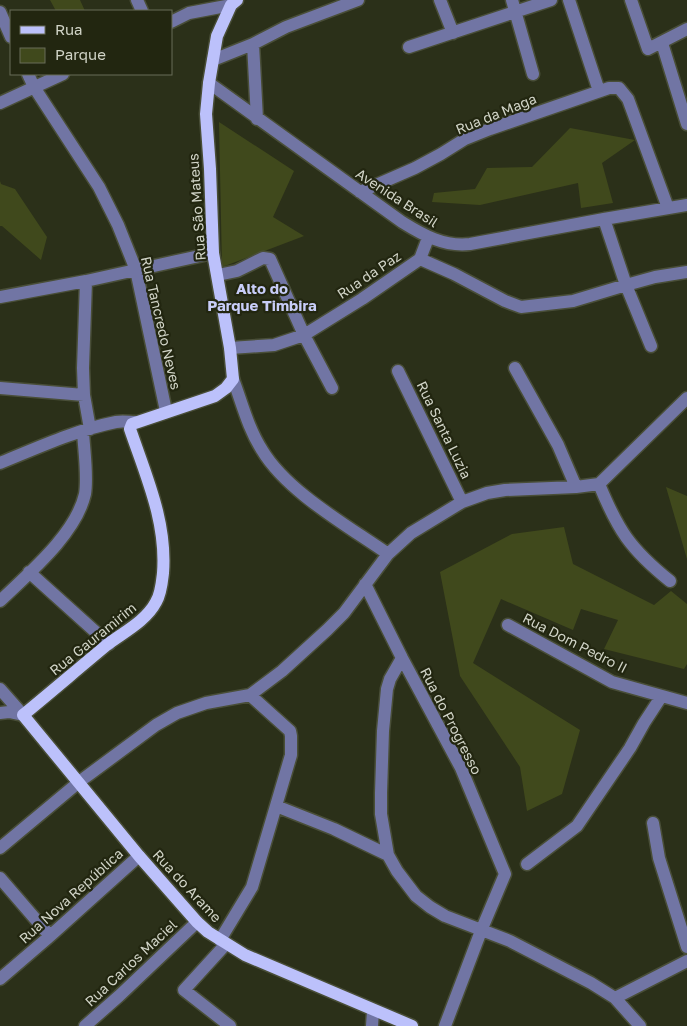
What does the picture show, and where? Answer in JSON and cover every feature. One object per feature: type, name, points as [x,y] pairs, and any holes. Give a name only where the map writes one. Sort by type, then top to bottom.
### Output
[{"type":"main road","name":"Rua São Mateus","points":[[233,379],[230,348],[214,253],[206,114],[208,83],[217,36],[234,2]]},
{"type":"main road","points":[[130,424],[215,396],[226,388],[233,379]]},
{"type":"main road","name":"Rua Gauramirim","points":[[23,715],[148,614],[157,601],[162,584],[164,553],[162,529],[130,424]]},
{"type":"main road","name":"Rua do Arame","points":[[23,715],[139,856],[197,922],[223,942],[261,962],[412,1026]]},
{"type":"street","points":[[213,60],[253,44],[286,27],[358,0]]},
{"type":"street","points":[[440,0],[452,32]]},
{"type":"street","points":[[409,47],[452,32],[514,6],[551,0]]},
{"type":"street","points":[[569,0],[599,91]]},
{"type":"street","points":[[631,0],[648,49],[687,29]]},
{"type":"street","points":[[172,22],[189,13],[234,2]]},
{"type":"street","points":[[514,6],[533,74]]},
{"type":"street","points":[[0,12],[10,35]]},
{"type":"street","points":[[662,43],[687,124]]},
{"type":"street","points":[[253,44],[257,119]]},
{"type":"street","name":"Rua Tancredo Neves","points":[[28,75],[34,87],[100,187],[118,224],[136,270],[166,412]]},
{"type":"street","points":[[0,103],[61,75]]},
{"type":"street","name":"Avenida Brasil","points":[[208,83],[402,222],[428,238],[455,245],[470,244],[687,205]]},
{"type":"street","name":"Rua da Maga","points":[[360,192],[415,168],[465,140],[490,129],[599,91],[609,88],[620,88],[628,99],[668,208]]},
{"type":"street","points":[[604,219],[626,285],[651,346]]},
{"type":"street","name":"Rua da Paz","points":[[230,348],[274,345],[304,335],[362,299],[420,259],[428,238]]},
{"type":"street","points":[[0,297],[86,281],[214,253]]},
{"type":"street","points":[[218,275],[237,271],[263,258],[272,260],[304,335],[332,388]]},
{"type":"street","points":[[420,259],[521,307],[573,301],[626,285],[687,272]]},
{"type":"street","points":[[0,601],[54,546],[78,515],[85,491],[86,431],[83,368],[86,281]]},
{"type":"street","points":[[515,368],[558,445],[576,487]]},
{"type":"street","name":"Rua Santa Luzia","points":[[398,371],[462,502]]},
{"type":"street","name":"Rua São Mateus","points":[[233,379],[250,426],[262,451],[279,471],[308,498],[388,554]]},
{"type":"street","points":[[0,388],[84,395]]},
{"type":"street","points":[[0,848],[78,782],[177,713],[206,703],[250,695],[308,648],[344,612],[388,554],[411,534],[462,502],[487,493],[505,490],[576,487],[598,484],[687,398]]},
{"type":"street","points":[[0,463],[41,446],[116,422],[130,424]]},
{"type":"street","points":[[598,484],[611,513],[631,545],[670,581]]},
{"type":"street","points":[[29,572],[109,644]]},
{"type":"street","name":"Rua do Progresso","points":[[365,584],[461,768],[505,874],[481,931]]},
{"type":"street","name":"Rua Dom Pedro II","points":[[508,625],[612,682],[687,703]]},
{"type":"street","points":[[402,658],[390,679],[383,732],[381,814],[388,856],[401,877],[416,896],[445,916],[510,941],[591,983],[615,998],[640,1026]]},
{"type":"street","name":"Rua do Arame","points":[[0,689],[23,715]]},
{"type":"street","points":[[230,1026],[184,990],[223,942],[252,887],[291,755],[292,736],[285,725],[250,695]]},
{"type":"street","points":[[527,864],[577,826],[630,748],[661,697]]},
{"type":"street","points":[[0,713],[9,712],[23,715]]},
{"type":"street","points":[[276,806],[334,829],[388,856]]},
{"type":"street","points":[[653,822],[659,858],[687,947]]},
{"type":"street","name":"Rua Nova República","points":[[0,979],[139,856]]},
{"type":"street","points":[[3,887],[50,936]]},
{"type":"street","name":"Rua Carlos Maciel","points":[[85,1026],[197,922]]},
{"type":"street","points":[[445,1026],[481,931]]},
{"type":"street","points":[[615,998],[687,961]]},
{"type":"street","points":[[372,1026],[373,1011]]},
{"type":"green space","points":[[50,0],[80,0],[85,10],[55,10]]},
{"type":"green space","points":[[219,122],[294,171],[273,217],[304,236],[222,267]]},
{"type":"green space","points":[[570,128],[635,140],[602,163],[613,203],[581,208],[578,183],[480,205],[432,202],[434,193],[475,189],[487,168],[532,167]]},
{"type":"green space","points":[[0,181],[1,184],[15,189],[47,237],[41,260],[0,226]]},
{"type":"green space","points":[[666,487],[687,496],[687,559]]},
{"type":"green space","points":[[564,527],[573,564],[654,605],[671,591],[687,604],[687,664],[684,669],[604,649],[618,620],[581,609],[573,630],[501,599],[473,663],[580,730],[562,794],[527,811],[520,767],[460,676],[440,572],[512,534]]},
{"type":"district","name":"Alto do Parque Timbira","points":[[262,298]]}]
